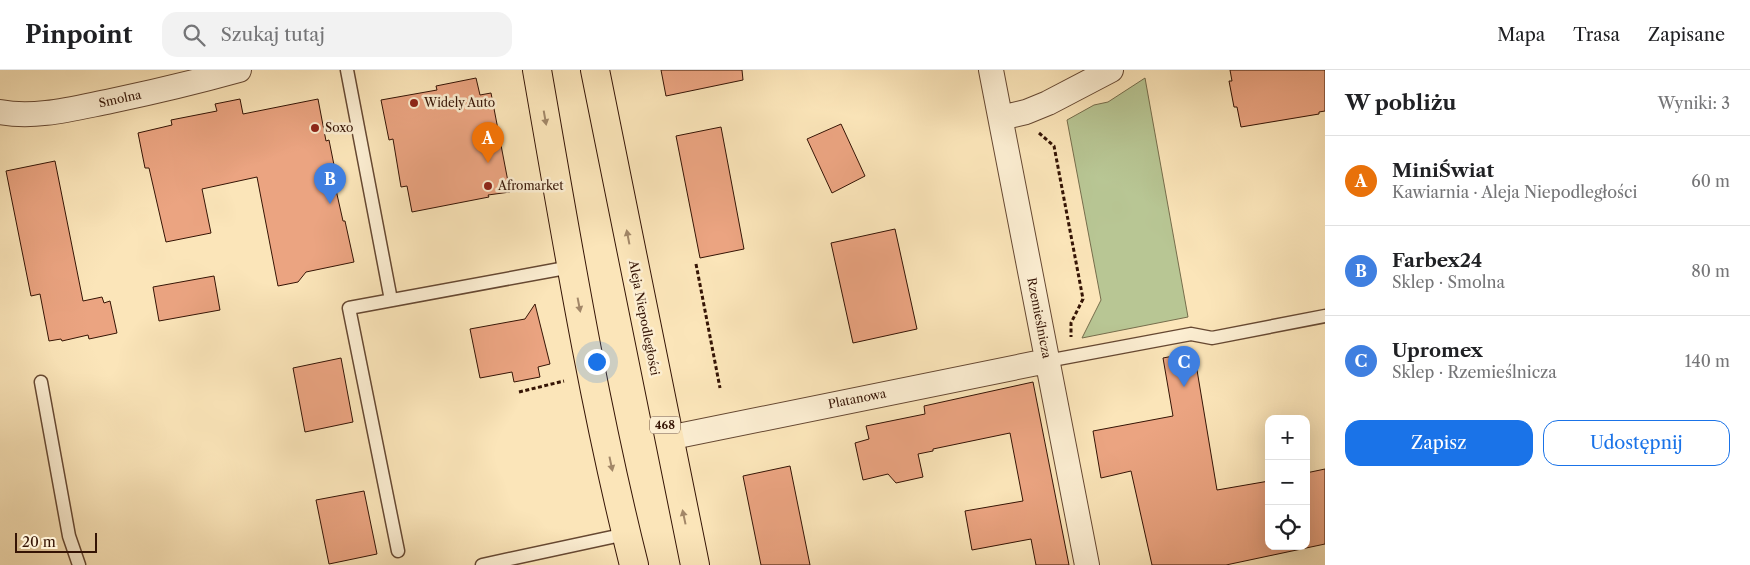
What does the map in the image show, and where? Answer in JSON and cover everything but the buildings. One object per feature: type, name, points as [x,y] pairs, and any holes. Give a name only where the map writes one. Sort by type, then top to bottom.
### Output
[{"type":"main road","points":[[537,70],[571,267],[634,565]]},
{"type":"main road","name":"Aleja Niepodległości","points":[[594,70],[694,565]]},
{"type":"street","name":"Smolna","points":[[1,115],[34,114],[82,107],[173,79],[239,70]]},
{"type":"street","name":"Rzemieślnicza","points":[[991,70],[1087,565]]},
{"type":"street","points":[[1001,118],[1026,112],[1048,103],[1111,70]]},
{"type":"street","name":"Platanowa","points":[[668,438],[1047,361]]},
{"type":"lane","points":[[347,70],[391,300]]},
{"type":"lane","points":[[398,551],[349,308],[571,267]]},
{"type":"lane","points":[[1047,361],[1191,334],[1212,338],[1325,316]]},
{"type":"lane","points":[[41,382],[69,536],[79,565]]},
{"type":"lane","points":[[482,565],[626,534]]},
{"type":"path","points":[[1026,112],[1032,128],[1054,146],[1083,299],[1071,323],[1070,357]]},
{"type":"path","points":[[696,264],[720,388]]},
{"type":"path","points":[[519,392],[568,380]]},
{"type":"green space","points":[[1145,78],[1188,317],[1082,338],[1101,300],[1067,120],[1094,105],[1108,102]]},
{"type":"place","name":"Widely Auto","points":[[414,103]]},
{"type":"place","name":"Soxo","points":[[315,128]]},
{"type":"place","name":"MiniŚwiat","points":[[488,163]]},
{"type":"place","name":"Afromarket","points":[[488,186]]},
{"type":"place","name":"Farbex24","points":[[330,204]]},
{"type":"place","name":"Upromex","points":[[1184,387]]}]
